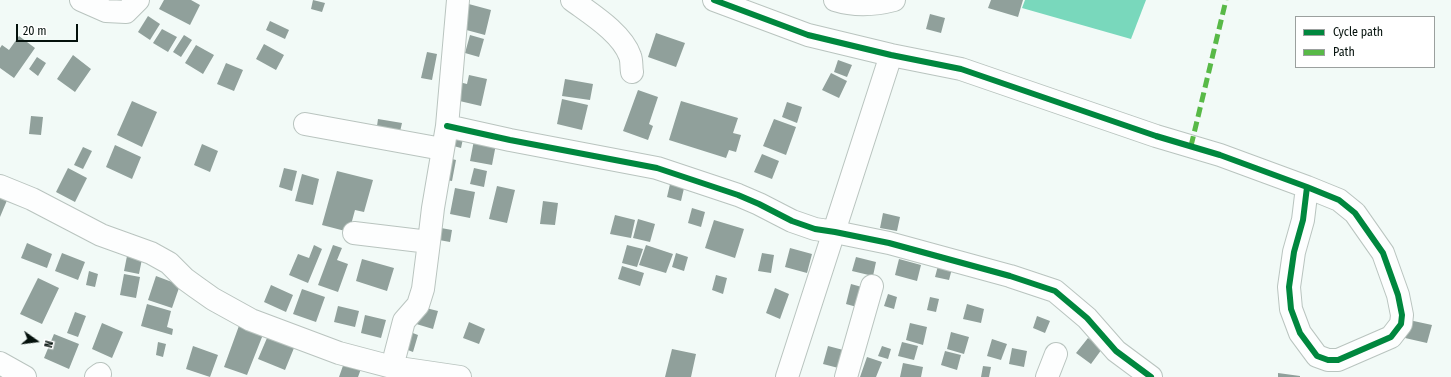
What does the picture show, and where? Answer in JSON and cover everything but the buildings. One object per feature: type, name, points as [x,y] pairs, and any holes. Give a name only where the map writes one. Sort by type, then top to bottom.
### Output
[{"type":"street","points":[[80,0],[106,11],[126,12],[138,0]]},
{"type":"street","points":[[392,367],[404,321],[418,305],[421,297],[430,242],[432,208],[447,126],[449,88],[458,0]]},
{"type":"street","points":[[572,0],[606,26],[625,46],[631,58],[632,72]]},
{"type":"street","points":[[714,0],[808,35],[891,55],[961,69],[1156,136],[1220,155],[1307,187],[1339,200],[1355,212],[1383,253],[1398,296],[1402,315],[1401,324],[1391,337],[1338,360],[1328,360],[1317,356],[1300,333],[1291,309],[1289,287],[1294,252],[1303,220],[1307,187]]},
{"type":"street","points":[[836,0],[846,3],[879,4],[894,0]]},
{"type":"street","points":[[787,377],[891,55]]},
{"type":"street","points":[[305,124],[442,149]]},
{"type":"street","points":[[447,126],[510,140],[657,168],[738,194],[792,221],[815,229],[896,245],[1010,276],[1055,291],[1087,318],[1116,351],[1151,377]]},
{"type":"street","points":[[0,186],[10,188],[101,235],[151,253],[169,262],[185,279],[196,287],[213,299],[251,320],[339,353],[392,367],[460,377]]},
{"type":"street","points":[[354,233],[430,242]]},
{"type":"street","points":[[846,377],[872,286]]},
{"type":"street","points":[[1047,377],[1056,354]]},
{"type":"street","points":[[0,363],[25,377]]},
{"type":"shaded area","points":[[1025,0],[1146,0],[1131,39],[1022,8]]},
{"type":"marked path","points":[[1191,146],[1226,0]]},
{"type":"cycle path","points":[[714,0],[808,35],[891,55],[961,69],[1156,136],[1220,155],[1307,187],[1303,220],[1294,252],[1289,287],[1291,309],[1300,333],[1317,356],[1328,360],[1338,360],[1391,337],[1401,324],[1402,315],[1398,295],[1383,253],[1355,213],[1339,200],[1307,187]]},
{"type":"cycle path","points":[[447,126],[510,140],[657,168],[738,195],[792,221],[815,229],[889,243],[1010,276],[1055,291],[1087,318],[1116,351],[1151,377]]}]
